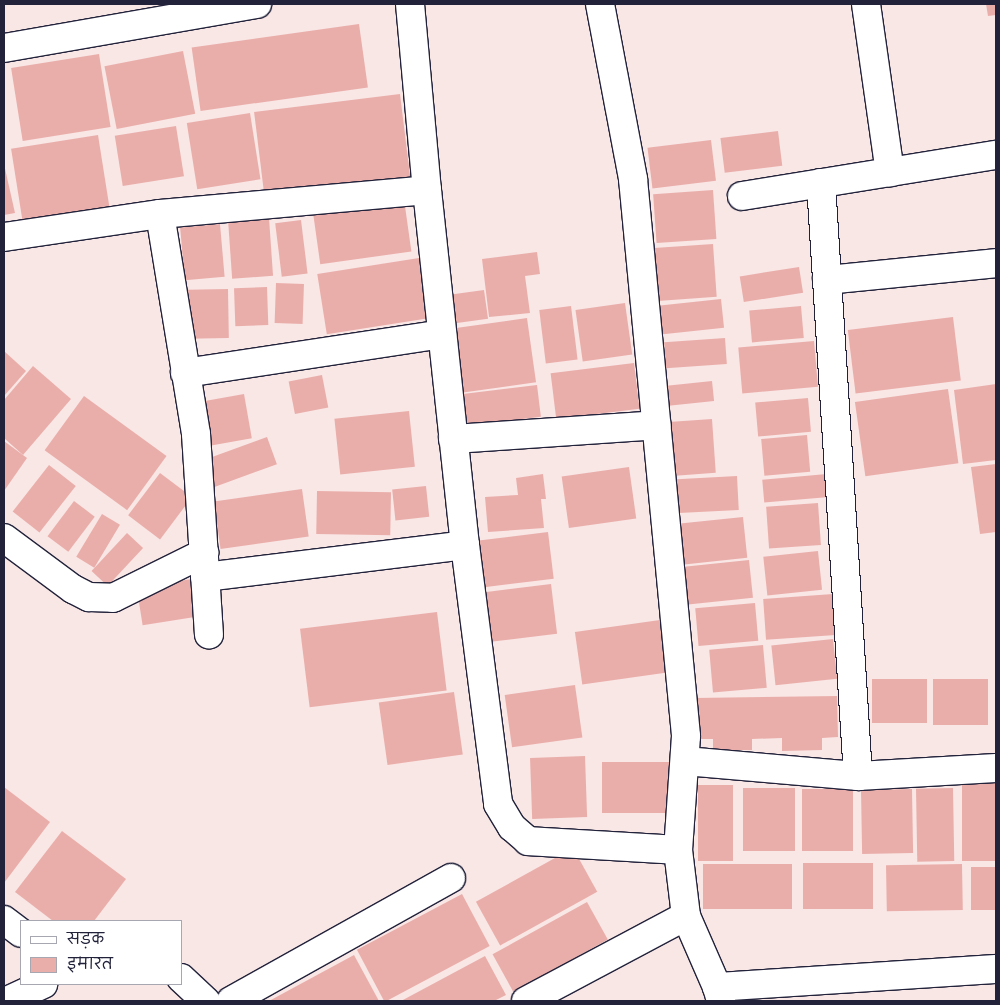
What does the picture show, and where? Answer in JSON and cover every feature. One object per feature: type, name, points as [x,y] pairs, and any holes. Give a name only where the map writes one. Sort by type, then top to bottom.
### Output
[{"type":"street","points":[[4,48],[257,4]]},
{"type":"street","points":[[410,4],[453,439],[498,804],[512,827],[528,841],[678,850]]},
{"type":"street","points":[[600,4],[633,179],[657,425],[686,736],[678,850],[686,916],[719,994],[996,969]]},
{"type":"street","points":[[866,4],[890,172]]},
{"type":"street","points":[[742,196],[996,155]]},
{"type":"street","points":[[821,183],[858,776]]},
{"type":"street","points":[[4,237],[160,214],[427,190]]},
{"type":"street","points":[[160,214],[196,434],[209,635]]},
{"type":"street","points":[[827,280],[996,263]]},
{"type":"street","points":[[185,373],[442,334]]},
{"type":"street","points":[[453,439],[657,425]]},
{"type":"street","points":[[4,538],[74,589],[89,597],[113,598],[204,565],[465,545]]},
{"type":"street","points":[[685,761],[858,776],[996,768]]},
{"type":"street","points":[[231,1001],[451,878]]},
{"type":"street","points":[[526,1001],[686,916]]},
{"type":"street","points":[[4,920],[20,932]]},
{"type":"street","points":[[182,979],[206,1001]]},
{"type":"street","points":[[7,1001],[41,985]]},
{"type":"building","points":[[986,4],[996,4],[996,15],[988,16]]},
{"type":"building","points":[[359,24],[368,87],[201,111],[192,48]]},
{"type":"building","points":[[183,51],[195,114],[117,129],[104,66]]},
{"type":"building","points":[[99,54],[111,127],[23,141],[11,68]]},
{"type":"building","points":[[400,94],[411,182],[265,200],[254,112]]},
{"type":"building","points":[[250,113],[260,179],[197,189],[187,123]]},
{"type":"building","points":[[176,126],[184,176],[123,186],[115,136]]},
{"type":"building","points":[[778,131],[782,166],[725,173],[720,138]]},
{"type":"building","points":[[98,135],[109,207],[23,221],[11,149]]},
{"type":"building","points":[[711,140],[716,181],[652,188],[647,148]]},
{"type":"building","points":[[4,164],[15,213],[4,215]]},
{"type":"building","points":[[713,190],[716,239],[657,243],[653,194]]},
{"type":"building","points":[[404,199],[411,251],[320,264],[313,212]]},
{"type":"building","points":[[269,218],[273,276],[232,279],[228,221]]},
{"type":"building","points":[[301,220],[308,274],[282,277],[275,223]]},
{"type":"building","points":[[220,224],[225,277],[185,280],[180,227]]},
{"type":"building","points":[[713,244],[717,297],[658,301],[654,248]]},
{"type":"building","points":[[537,252],[540,274],[525,276],[530,313],[489,317],[482,259]]},
{"type":"building","points":[[419,258],[429,318],[327,334],[317,274]]},
{"type":"building","points":[[799,267],[803,293],[744,302],[740,276]]},
{"type":"building","points":[[276,283],[304,284],[303,324],[275,323]]},
{"type":"building","points":[[267,287],[268,325],[235,326],[234,288]]},
{"type":"building","points":[[228,289],[229,338],[188,339],[187,290]]},
{"type":"building","points":[[484,290],[488,319],[453,324],[449,295]]},
{"type":"building","points":[[721,299],[724,328],[658,335],[655,306]]},
{"type":"building","points":[[625,303],[632,354],[583,361],[575,310]]},
{"type":"building","points":[[571,306],[578,360],[546,363],[539,310]]},
{"type":"building","points":[[801,306],[804,338],[752,342],[749,311]]},
{"type":"building","points":[[953,317],[961,381],[856,393],[848,330]]},
{"type":"building","points":[[527,318],[536,382],[458,393],[449,329]]},
{"type":"building","points":[[725,338],[727,364],[666,368],[664,342]]},
{"type":"building","points":[[814,341],[818,387],[742,393],[738,348]]},
{"type":"building","points":[[4,351],[26,371],[4,396]]},
{"type":"building","points":[[634,363],[640,409],[556,419],[551,373]]},
{"type":"building","points":[[33,366],[71,399],[23,455],[4,438],[4,400]]},
{"type":"building","points":[[322,375],[328,407],[295,414],[289,381]]},
{"type":"building","points":[[712,381],[714,401],[666,406],[664,386]]},
{"type":"building","points":[[996,384],[996,460],[963,464],[954,390]]},
{"type":"building","points":[[537,385],[541,417],[461,427],[457,395]]},
{"type":"building","points":[[948,389],[958,463],[865,476],[855,402]]},
{"type":"building","points":[[244,394],[252,438],[208,446],[201,402]]},
{"type":"building","points":[[84,396],[167,456],[127,510],[45,450]]},
{"type":"building","points":[[808,398],[811,432],[758,436],[755,403]]},
{"type":"building","points":[[409,411],[415,467],[340,475],[334,419]]},
{"type":"building","points":[[712,419],[716,473],[669,476],[665,422]]},
{"type":"building","points":[[807,435],[810,472],[764,476],[761,439]]},
{"type":"building","points":[[267,437],[277,464],[208,489],[198,462]]},
{"type":"building","points":[[4,441],[27,458],[4,491]]},
{"type":"building","points":[[996,464],[996,532],[980,534],[971,467]]},
{"type":"building","points":[[49,465],[76,486],[39,532],[13,511]]},
{"type":"building","points":[[629,467],[636,518],[569,528],[562,476]]},
{"type":"building","points":[[160,473],[192,497],[160,539],[128,515]]},
{"type":"building","points":[[543,474],[546,499],[541,499],[544,528],[488,532],[485,497],[518,495],[516,478]]},
{"type":"building","points":[[827,474],[829,497],[764,503],[762,480]]},
{"type":"building","points":[[737,476],[739,510],[674,513],[672,479]]},
{"type":"building","points":[[426,486],[429,517],[395,520],[392,490]]},
{"type":"building","points":[[302,489],[309,537],[221,549],[214,501]]},
{"type":"building","points":[[317,491],[391,492],[390,535],[316,534]]},
{"type":"building","points":[[74,501],[95,517],[68,552],[48,536]]},
{"type":"building","points":[[818,503],[821,545],[769,549],[766,507]]},
{"type":"building","points":[[102,514],[120,525],[94,568],[76,557]]},
{"type":"building","points":[[743,517],[747,558],[680,565],[675,524]]},
{"type":"building","points":[[548,532],[554,579],[476,588],[471,542]]},
{"type":"building","points":[[127,533],[143,548],[108,586],[92,571]]},
{"type":"building","points":[[818,551],[822,590],[767,596],[763,557]]},
{"type":"building","points":[[749,560],[753,598],[683,605],[679,567]]},
{"type":"building","points":[[192,579],[198,617],[143,625],[137,588]]},
{"type":"building","points":[[551,584],[557,634],[489,642],[483,592]]},
{"type":"building","points":[[833,594],[836,635],[766,640],[763,599]]},
{"type":"building","points":[[755,603],[758,641],[699,646],[695,608]]},
{"type":"building","points":[[437,612],[447,690],[310,707],[300,629]]},
{"type":"building","points":[[667,619],[674,671],[582,684],[575,632]]},
{"type":"building","points":[[833,639],[837,679],[776,685],[771,645]]},
{"type":"building","points":[[763,645],[767,688],[713,693],[709,650]]},
{"type":"building","points":[[872,679],[927,679],[927,723],[872,723]]},
{"type":"building","points":[[933,679],[988,679],[988,725],[933,725]]},
{"type":"building","points":[[575,685],[582,737],[512,747],[505,695]]},
{"type":"building","points":[[454,692],[463,754],[388,765],[379,703]]},
{"type":"building","points":[[837,696],[838,737],[822,738],[822,750],[782,751],[782,738],[752,739],[752,750],[713,750],[713,739],[694,739],[694,698]]},
{"type":"building","points":[[585,756],[587,817],[532,819],[530,758]]},
{"type":"building","points":[[602,762],[674,762],[674,813],[602,813]]},
{"type":"building","points":[[962,783],[996,783],[996,861],[962,861]]},
{"type":"building","points":[[698,785],[733,785],[733,861],[698,861]]},
{"type":"building","points":[[4,787],[50,822],[4,883]]},
{"type":"building","points":[[743,788],[795,788],[795,851],[743,851]]},
{"type":"building","points":[[953,788],[954,861],[917,862],[916,789]]},
{"type":"building","points":[[802,789],[853,789],[853,851],[802,851]]},
{"type":"building","points":[[912,789],[913,853],[862,854],[861,790]]},
{"type":"building","points":[[62,831],[126,879],[95,920],[52,920],[15,892]]},
{"type":"building","points":[[573,848],[597,892],[500,946],[476,902]]},
{"type":"building","points":[[803,863],[873,863],[873,909],[803,909]]},
{"type":"building","points":[[703,864],[792,864],[792,909],[703,909]]},
{"type":"building","points":[[962,864],[963,910],[887,911],[886,865]]},
{"type":"building","points":[[971,867],[996,867],[996,910],[971,910]]},
{"type":"building","points":[[462,894],[490,946],[386,1001],[384,1001],[357,950]]},
{"type":"building","points":[[587,902],[608,940],[513,992],[493,954]]},
{"type":"building","points":[[354,955],[379,1001],[269,1001]]},
{"type":"building","points":[[485,956],[506,995],[494,1001],[401,1001]]}]
